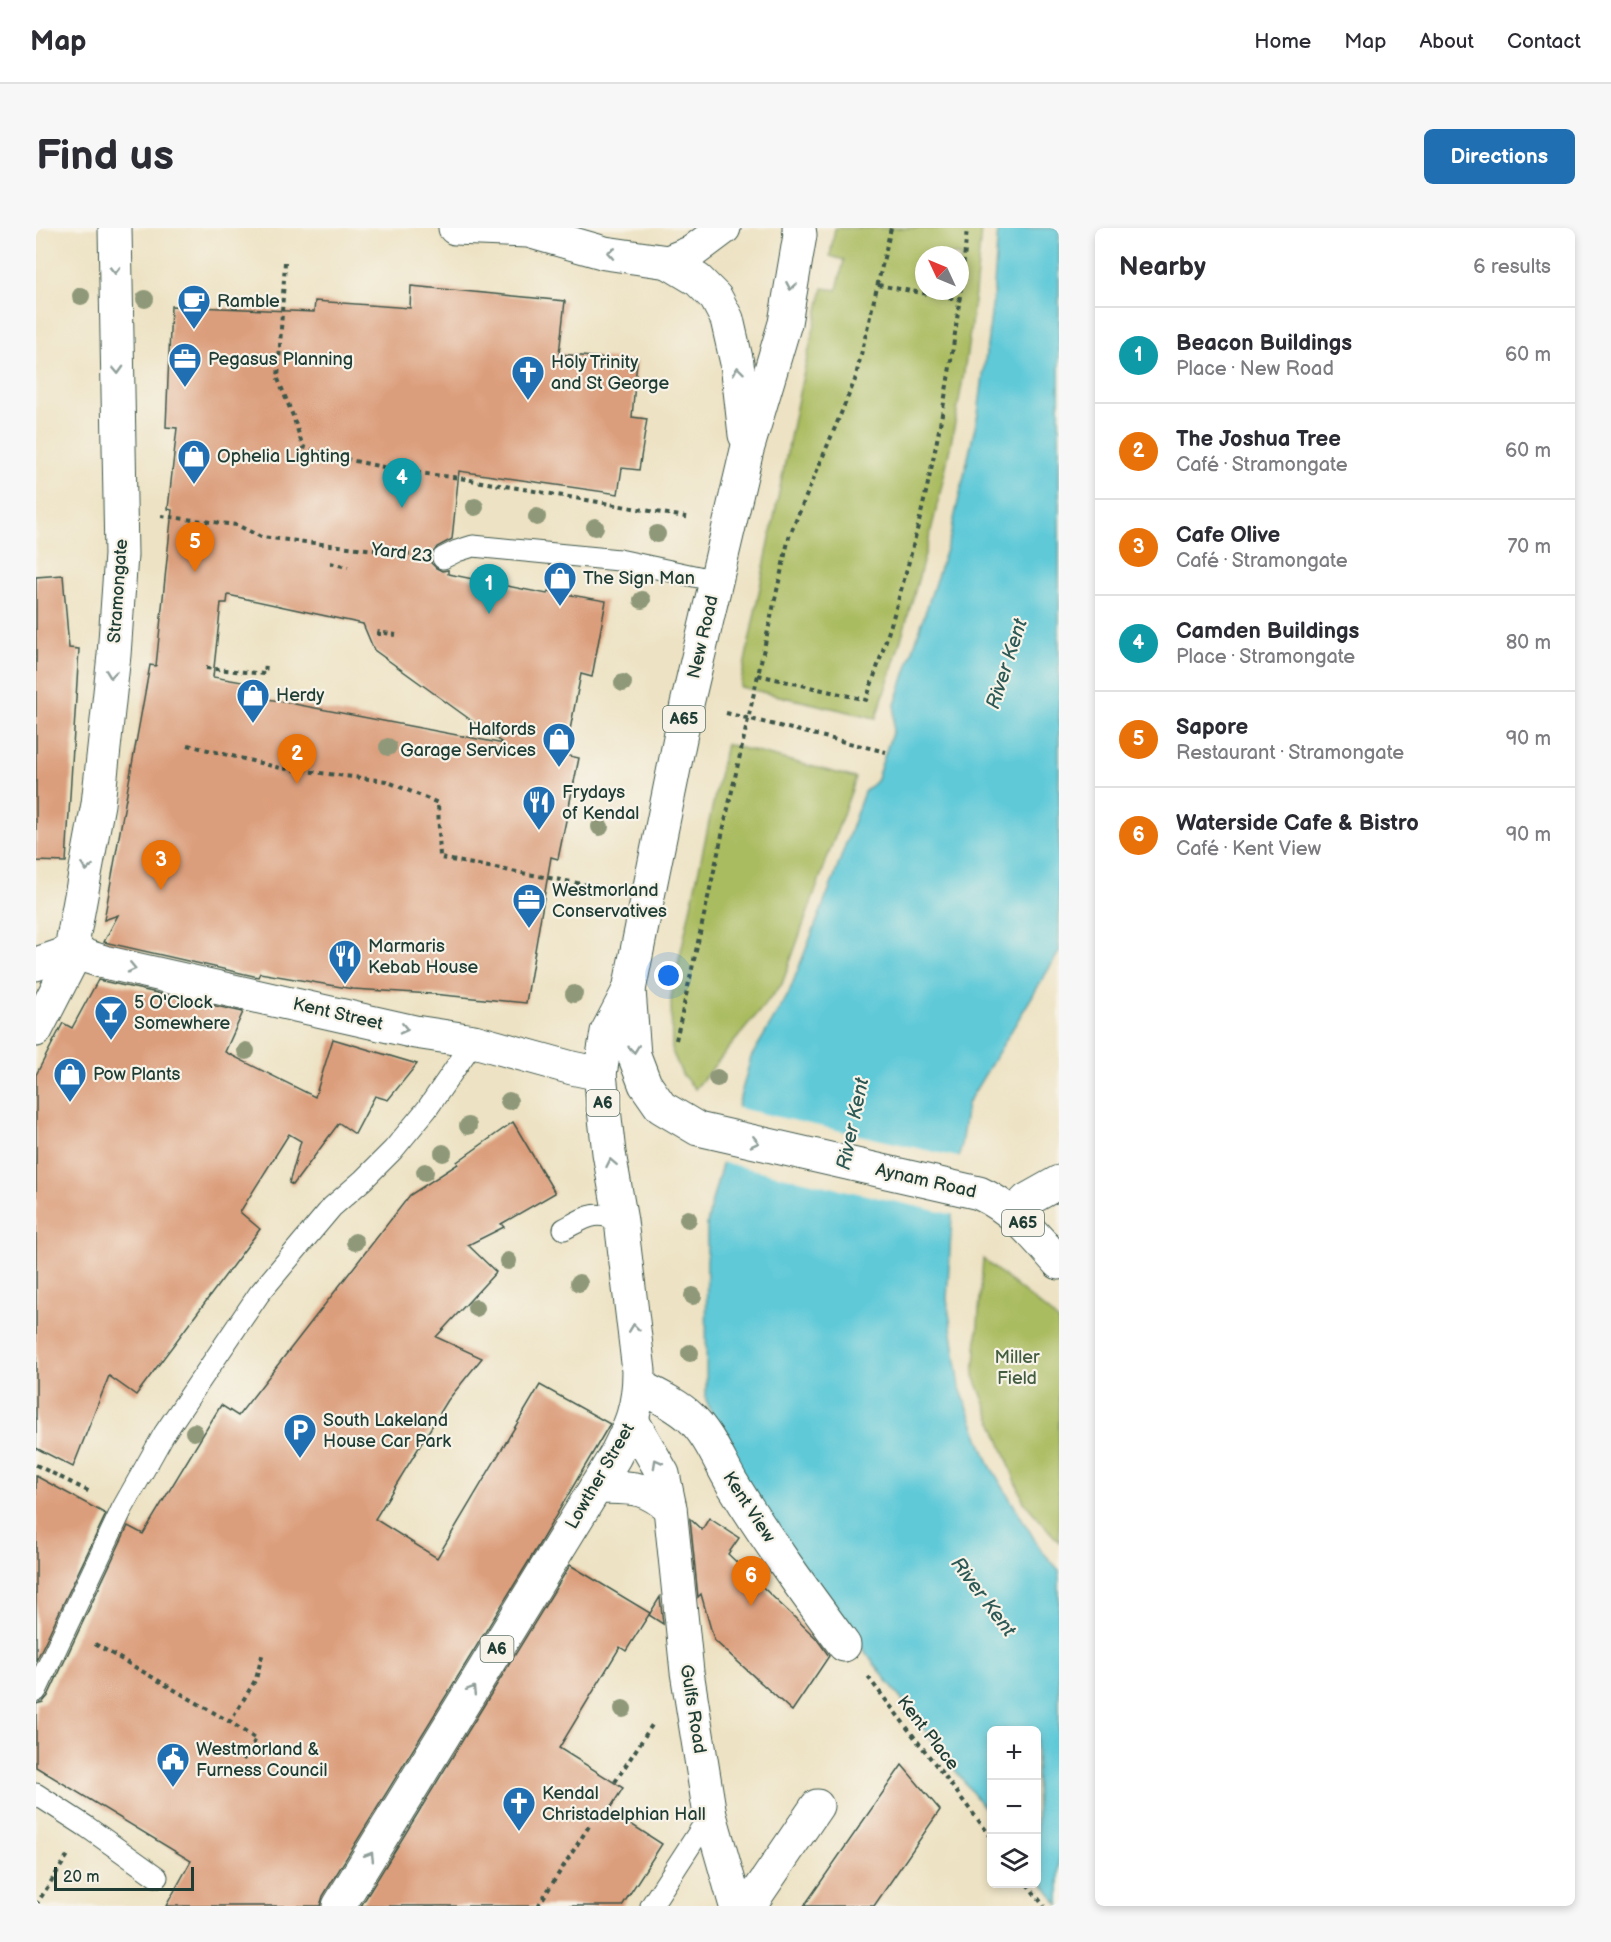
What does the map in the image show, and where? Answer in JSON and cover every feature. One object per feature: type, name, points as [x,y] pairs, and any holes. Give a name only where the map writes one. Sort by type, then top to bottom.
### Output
[{"type":"main road","name":"Stramongate","points":[[77,950],[73,939],[98,804],[114,655],[121,555],[122,513],[114,228]]},
{"type":"main road","points":[[455,228],[528,231],[605,253],[668,262],[698,280],[716,298],[727,320],[737,363],[747,450]]},
{"type":"main road","points":[[668,262],[692,252],[724,228]]},
{"type":"main road","name":"New Road","points":[[698,1129],[661,1107],[645,1084],[634,1055],[629,990],[687,704],[747,450],[785,323],[800,235],[799,228]]},
{"type":"main road","points":[[36,964],[77,950]]},
{"type":"main road","points":[[36,1030],[77,950]]},
{"type":"main road","name":"Kent Street","points":[[77,950],[86,956],[104,962],[415,1032],[474,1041],[600,1074]]},
{"type":"main road","name":"Lowther Street","points":[[339,1906],[596,1487],[633,1422],[639,1386],[621,1221],[609,1153],[600,1074],[607,1032],[629,990]]},
{"type":"main road","name":"Aynam Road","points":[[698,1129],[979,1192],[996,1200],[1014,1213],[1059,1263]]},
{"type":"main road","points":[[1014,1213],[1027,1200],[1059,1182]]},
{"type":"main road","name":"Kent View","points":[[639,1386],[690,1417],[706,1437],[731,1482],[844,1646]]},
{"type":"main road","name":"Gulfs Road","points":[[633,1422],[663,1474],[670,1508],[687,1672],[710,1815],[736,1906]]},
{"type":"main road","points":[[596,1487],[640,1489],[656,1496],[670,1508]]},
{"type":"main road","points":[[749,1906],[817,1806]]},
{"type":"lane","name":"Yard 23","points":[[443,558],[457,550],[473,546],[619,560],[717,581]]},
{"type":"lane","points":[[36,1691],[122,1509],[164,1434],[259,1294],[332,1207],[393,1150],[427,1109],[474,1041]]},
{"type":"lane","points":[[564,1229],[588,1216],[604,1214],[621,1221]]},
{"type":"lane","points":[[36,1794],[87,1827],[156,1877]]},
{"type":"lane","points":[[651,1906],[710,1815]]},
{"type":"path","points":[[661,1107],[789,537],[855,380],[891,228]]},
{"type":"path","points":[[966,246],[967,228]]},
{"type":"path","points":[[285,262],[278,379],[303,447],[347,460],[413,473],[453,477],[730,525]]},
{"type":"path","points":[[878,285],[915,292]]},
{"type":"path","points":[[758,675],[866,700],[888,636],[919,523],[961,300]]},
{"type":"path","name":"Yard 23","points":[[122,513],[169,516],[237,525],[261,537],[443,558]]},
{"type":"path","points":[[330,563],[348,567]]},
{"type":"path","points":[[379,636],[379,632],[396,635]]},
{"type":"path","points":[[206,668],[265,674],[266,663]]},
{"type":"path","points":[[687,704],[886,752]]},
{"type":"path","points":[[188,745],[280,768],[386,781],[438,803],[440,858],[648,896]]},
{"type":"path","points":[[36,1465],[122,1509]]},
{"type":"path","points":[[92,1642],[256,1739],[243,1760]]},
{"type":"path","name":"Kent Place","points":[[844,1646],[989,1834]]},
{"type":"path","points":[[230,1722],[256,1679],[264,1652]]},
{"type":"path","points":[[615,1782],[687,1672]]},
{"type":"path","points":[[538,1906],[591,1823]]},
{"type":"path","points":[[36,1905],[87,1827]]},
{"type":"path","points":[[1030,1888],[1044,1906]]},
{"type":"green space","points":[[835,228],[981,228],[967,353],[944,476],[913,598],[876,718],[740,687],[798,398],[823,288],[837,290],[844,260],[830,256]]},
{"type":"green space","points":[[726,744],[856,778],[782,984],[695,1089],[682,1074],[672,1051],[671,997]]},
{"type":"green space","name":"Miller Field","points":[[983,1259],[1059,1321],[1059,1542],[1024,1502],[974,1376]]},
{"type":"water","name":"River Kent","points":[[998,228],[1059,228],[1059,952],[967,1104],[953,1200],[947,1299],[960,1388],[989,1464],[1041,1550],[1059,1570],[1059,1905],[1041,1880],[1041,1726],[987,1726],[987,1812],[792,1556],[738,1475],[706,1400],[707,1224],[712,1201],[751,1057],[788,995],[833,880],[864,792],[876,781],[893,730],[895,705],[950,537],[978,414],[993,300]]},
{"type":"pier","points":[[734,1107],[962,1158],[955,1215],[720,1162]]},
{"type":"building","points":[[411,286],[565,301],[559,354],[637,361],[632,417],[647,419],[639,470],[622,468],[618,494],[459,471],[452,539],[437,547],[430,557],[431,563],[436,568],[442,571],[448,570],[448,574],[547,594],[548,591],[606,601],[592,677],[581,674],[565,755],[579,758],[558,859],[551,857],[526,1003],[353,989],[260,973],[258,977],[104,942],[118,915],[104,920],[150,665],[156,666],[172,510],[168,509],[177,428],[166,427],[171,306],[314,312],[315,301],[410,308]],"holes":[[[228,595],[363,624],[374,650],[504,744],[252,696],[254,684],[213,677],[221,603],[227,603]]]},
{"type":"building","points":[[63,575],[69,648],[79,649],[66,862],[36,861],[36,577]]},
{"type":"building","points":[[98,980],[243,1012],[225,1052],[315,1097],[333,1039],[417,1064],[388,1100],[375,1096],[355,1134],[339,1123],[293,1185],[289,1183],[301,1141],[289,1134],[240,1212],[260,1229],[136,1395],[109,1376],[73,1467],[36,1448],[36,1075],[63,1023],[72,1028]]},
{"type":"building","points":[[513,1122],[555,1193],[501,1224],[504,1227],[468,1245],[496,1272],[436,1337],[482,1358],[448,1400],[375,1519],[437,1558],[540,1385],[610,1424],[538,1546],[323,1896],[320,1906],[166,1906],[191,1861],[36,1767],[36,1704],[43,1702],[48,1696],[128,1526],[143,1534],[221,1405],[238,1416],[410,1195],[458,1164],[457,1162]]},
{"type":"building","points":[[36,1476],[106,1514],[36,1661]]},
{"type":"building","points":[[709,1518],[739,1538],[728,1554],[816,1638],[829,1656],[792,1711],[714,1640],[701,1594],[698,1597],[690,1519],[702,1530]]},
{"type":"building","points":[[570,1565],[650,1613],[626,1651],[620,1647],[559,1748],[623,1788],[609,1810],[662,1844],[622,1906],[361,1906]]},
{"type":"building","points":[[660,1597],[663,1624],[649,1615]]},
{"type":"building","points":[[902,1765],[940,1810],[874,1906],[804,1906]]},
{"type":"place","name":"Ramble","points":[[194,330]]},
{"type":"place","name":"Pegasus Planning","points":[[185,388]]},
{"type":"place","name":"Holy Trinity and St George","points":[[528,401]]},
{"type":"place","name":"Ophelia Lighting","points":[[194,485]]},
{"type":"place","name":"Camden Buildings","points":[[402,508]]},
{"type":"place","name":"Sapore","points":[[195,572]]},
{"type":"place","name":"The Sign Man","points":[[560,607]]},
{"type":"place","name":"Beacon Buildings","points":[[489,614]]},
{"type":"place","name":"Herdy","points":[[253,724]]},
{"type":"place","name":"Halfords Garage Services","points":[[559,768]]},
{"type":"place","name":"The Joshua Tree","points":[[297,784]]},
{"type":"place","name":"Frydays of Kendal","points":[[539,831]]},
{"type":"place","name":"Cafe Olive","points":[[161,890]]},
{"type":"place","name":"Westmorland Conservatives","points":[[529,929]]},
{"type":"place","name":"Marmaris Kebab House","points":[[345,985]]},
{"type":"place","name":"5 O'Clock Somewhere","points":[[111,1041]]},
{"type":"place","name":"Pow Plants","points":[[70,1103]]},
{"type":"place","name":"South Lakeland House Car Park","points":[[300,1459]]},
{"type":"place","name":"Waterside Cafe & Bistro","points":[[751,1606]]},
{"type":"place","name":"Westmorland & Furness Council","points":[[173,1788]]},
{"type":"place","name":"Kendal Christadelphian Hall","points":[[519,1832]]}]
